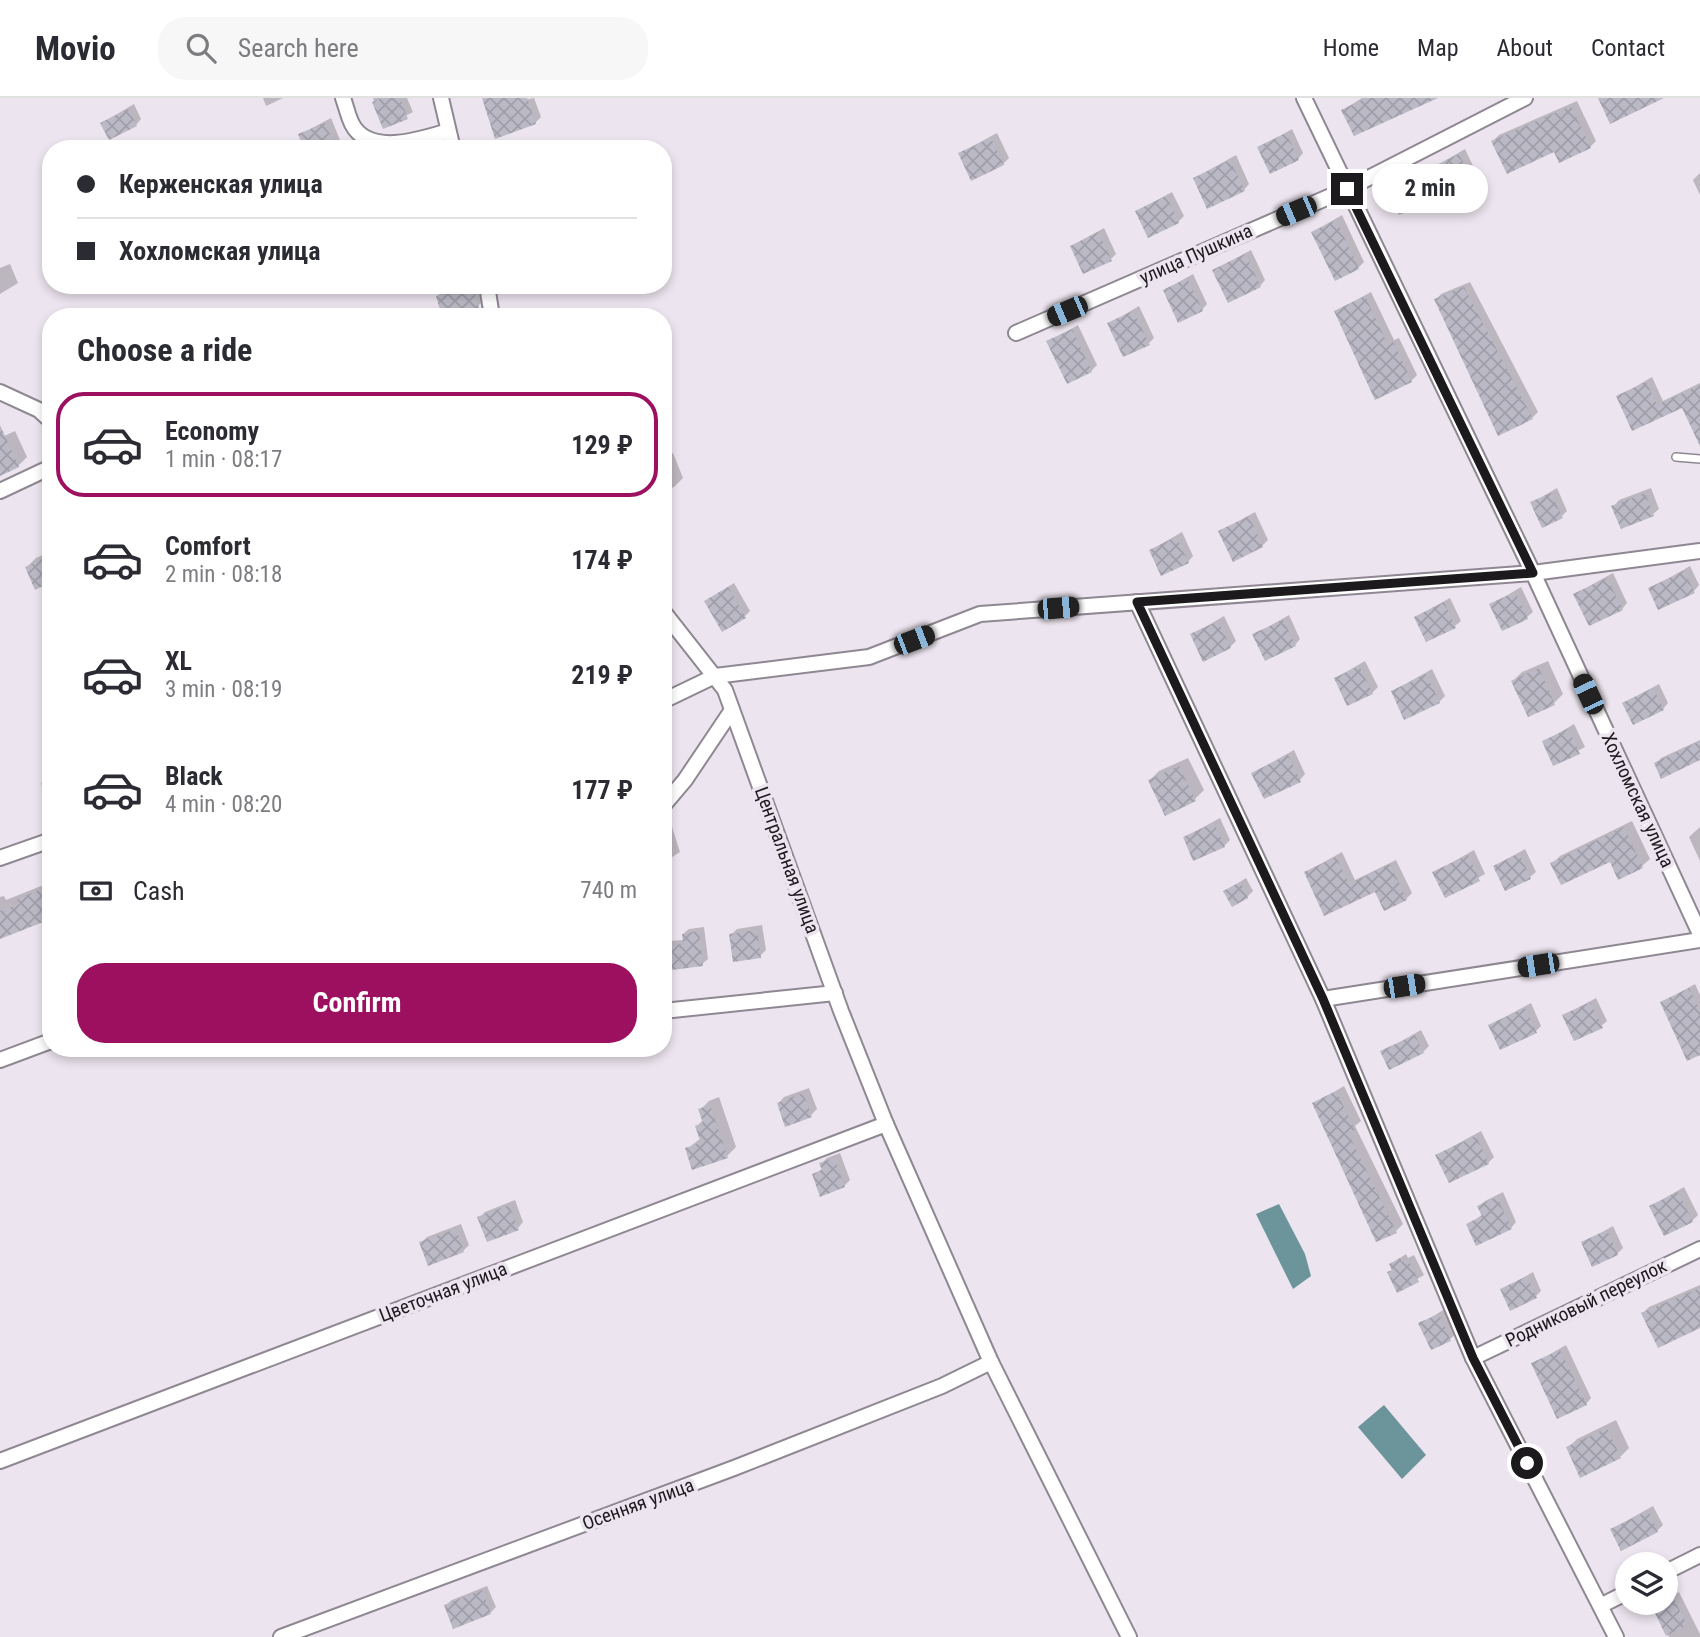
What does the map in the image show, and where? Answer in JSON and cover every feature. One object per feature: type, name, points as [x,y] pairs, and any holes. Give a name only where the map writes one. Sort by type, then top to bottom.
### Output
[{"type":"street","points":[[344,98],[353,127],[372,140]]},
{"type":"street","points":[[441,98],[450,140]]},
{"type":"street","name":"Хохломская улица","points":[[1304,98],[1533,573],[1700,934]]},
{"type":"street","name":"улица Пушкина","points":[[1016,333],[1347,189],[1525,98]]},
{"type":"street","points":[[417,140],[448,131]]},
{"type":"street","points":[[0,392],[42,413]]},
{"type":"street","points":[[0,491],[42,471]]},
{"type":"street","points":[[672,697],[715,676],[869,657],[980,614],[1533,573],[1700,551]]},
{"type":"street","points":[[1137,602],[1323,999],[1473,1358],[1602,1605],[1616,1637]]},
{"type":"street","name":"Центральная улица","points":[[672,622],[725,690],[835,993],[886,1124],[991,1362],[1129,1637]]},
{"type":"street","points":[[672,795],[732,710]]},
{"type":"street","points":[[0,858],[42,843]]},
{"type":"street","points":[[1323,999],[1700,940]]},
{"type":"street","points":[[672,1010],[835,993]]},
{"type":"street","points":[[0,1060],[42,1044]]},
{"type":"street","name":"Цветочная улица","points":[[0,1461],[886,1124]]},
{"type":"street","name":"Родниковый переулок","points":[[1473,1358],[1700,1249]]},
{"type":"street","name":"Осенняя улица","points":[[281,1637],[734,1468],[942,1386],[991,1362]]},
{"type":"street","points":[[1678,1566],[1700,1555]]},
{"type":"street","points":[[1602,1605],[1615,1598]]},
{"type":"lane","points":[[1675,457],[1700,459]]},
{"type":"water","points":[[1279,1204],[1305,1254],[1311,1276],[1293,1289],[1256,1214]]},
{"type":"water","points":[[1384,1405],[1426,1455],[1402,1479],[1358,1427]]},
{"type":"building","points":[[383,98],[400,98],[408,119],[383,129],[372,102]]},
{"type":"building","points":[[482,98],[527,98],[536,124],[495,139]]},
{"type":"building","points":[[1366,98],[1438,98],[1354,136],[1341,110]]},
{"type":"building","points":[[1598,98],[1664,98],[1610,124]]},
{"type":"building","points":[[1571,106],[1591,148],[1559,163],[1554,152],[1507,174],[1491,141]]},
{"type":"building","points":[[128,109],[137,126],[109,140],[100,123]]},
{"type":"building","points":[[325,123],[332,140],[300,140],[298,134]]},
{"type":"building","points":[[1286,133],[1299,160],[1270,174],[1257,147]]},
{"type":"building","points":[[991,138],[1004,165],[971,181],[958,153]]},
{"type":"building","points":[[1459,154],[1480,197],[1454,209],[1446,193],[1399,215],[1388,192],[1435,170],[1434,166]]},
{"type":"building","points":[[1230,160],[1245,191],[1207,209],[1193,178]]},
{"type":"building","points":[[1166,196],[1179,223],[1148,238],[1135,211]]},
{"type":"building","points":[[1336,220],[1359,269],[1335,281],[1311,232]]},
{"type":"building","points":[[1098,232],[1112,261],[1083,274],[1070,246]]},
{"type":"building","points":[[1245,254],[1261,287],[1228,303],[1212,270]]},
{"type":"building","points":[[1187,278],[1203,311],[1178,323],[1163,290]]},
{"type":"building","points":[[1464,287],[1533,419],[1498,436],[1434,299]]},
{"type":"building","points":[[475,294],[479,308],[439,308],[436,296]]},
{"type":"building","points":[[1365,296],[1388,345],[1393,342],[1412,382],[1375,400],[1334,311]]},
{"type":"building","points":[[1133,311],[1150,345],[1123,357],[1107,323]]},
{"type":"building","points":[[1072,329],[1092,372],[1067,384],[1046,341]]},
{"type":"building","points":[[1646,382],[1657,405],[1700,385],[1700,446],[1682,408],[1632,431],[1616,396]]},
{"type":"building","points":[[0,425],[19,467],[0,476]]},
{"type":"building","points":[[1551,493],[1563,518],[1542,528],[1530,502]]},
{"type":"building","points":[[1645,493],[1654,516],[1621,529],[1611,506]]},
{"type":"building","points":[[1249,516],[1263,547],[1233,562],[1218,531]]},
{"type":"building","points":[[1176,537],[1189,563],[1161,576],[1149,550]]},
{"type":"building","points":[[42,559],[42,586],[35,590],[25,567]]},
{"type":"building","points":[[1684,571],[1695,593],[1658,610],[1648,588]]},
{"type":"building","points":[[1607,578],[1623,610],[1589,626],[1573,594]]},
{"type":"building","points":[[728,587],[746,618],[722,632],[704,601]]},
{"type":"building","points":[[1515,592],[1528,619],[1502,631],[1489,604]]},
{"type":"building","points":[[1444,602],[1456,628],[1426,642],[1414,617]]},
{"type":"building","points":[[1283,620],[1296,646],[1265,661],[1252,634]]},
{"type":"building","points":[[1218,621],[1231,648],[1203,662],[1190,634]]},
{"type":"building","points":[[1359,666],[1373,694],[1347,706],[1334,678]]},
{"type":"building","points":[[1539,668],[1555,705],[1528,717],[1511,681]]},
{"type":"building","points":[[1426,674],[1440,703],[1404,720],[1391,691]]},
{"type":"building","points":[[1653,688],[1664,710],[1633,725],[1622,703]]},
{"type":"building","points":[[1568,729],[1580,754],[1553,766],[1542,741]]},
{"type":"building","points":[[1700,741],[1700,760],[1661,779],[1654,763]]},
{"type":"building","points":[[1288,755],[1301,782],[1264,799],[1251,773]]},
{"type":"building","points":[[1179,766],[1196,801],[1165,816],[1148,780]]},
{"type":"building","points":[[1214,823],[1225,847],[1193,861],[1183,837]]},
{"type":"building","points":[[1624,827],[1643,868],[1618,880],[1610,862],[1561,885],[1550,863]]},
{"type":"building","points":[[1519,853],[1531,879],[1505,891],[1493,866]]},
{"type":"building","points":[[1468,855],[1480,881],[1445,898],[1432,872]]},
{"type":"building","points":[[1336,857],[1349,884],[1390,864],[1407,900],[1384,911],[1375,892],[1324,916],[1304,872]]},
{"type":"building","points":[[1240,882],[1248,898],[1232,907],[1223,891]]},
{"type":"building","points":[[42,889],[42,923],[0,939],[0,911],[20,904],[17,899]]},
{"type":"building","points":[[757,930],[761,958],[733,962],[729,934]]},
{"type":"building","points":[[699,931],[703,966],[672,970],[672,945],[683,944],[682,934]]},
{"type":"building","points":[[1689,988],[1700,1011],[1700,1055],[1687,1061],[1660,1002]]},
{"type":"building","points":[[1590,1002],[1603,1028],[1574,1041],[1562,1015]]},
{"type":"building","points":[[1525,1008],[1537,1033],[1500,1050],[1488,1025]]},
{"type":"building","points":[[1415,1035],[1424,1053],[1389,1070],[1380,1051]]},
{"type":"building","points":[[1336,1091],[1355,1130],[1348,1133],[1397,1233],[1376,1242],[1312,1103]]},
{"type":"building","points":[[803,1093],[812,1117],[785,1127],[777,1103]]},
{"type":"building","points":[[710,1105],[728,1158],[692,1170],[685,1148],[701,1143],[695,1126],[703,1123],[698,1109]]},
{"type":"building","points":[[1476,1136],[1489,1164],[1449,1183],[1435,1155]]},
{"type":"building","points":[[834,1158],[845,1187],[820,1197],[812,1174],[822,1170],[819,1163]]},
{"type":"building","points":[[1678,1192],[1693,1222],[1664,1236],[1649,1206]]},
{"type":"building","points":[[1497,1197],[1512,1229],[1476,1246],[1466,1224],[1482,1216],[1477,1206]]},
{"type":"building","points":[[509,1205],[519,1230],[487,1242],[477,1217]]},
{"type":"building","points":[[456,1229],[464,1252],[428,1266],[419,1242]]},
{"type":"building","points":[[1607,1230],[1618,1255],[1592,1267],[1581,1242]]},
{"type":"building","points":[[1400,1258],[1402,1262],[1408,1259],[1419,1282],[1397,1293],[1387,1272],[1392,1270],[1389,1264]]},
{"type":"building","points":[[1527,1276],[1537,1298],[1510,1311],[1500,1289]]},
{"type":"building","points":[[1700,1288],[1700,1328],[1658,1348],[1641,1313]]},
{"type":"building","points":[[1439,1314],[1451,1341],[1431,1350],[1418,1323]]},
{"type":"building","points":[[1560,1350],[1587,1405],[1557,1419],[1531,1363]]},
{"type":"building","points":[[1607,1428],[1621,1458],[1580,1478],[1566,1447]]},
{"type":"building","points":[[1648,1511],[1658,1532],[1621,1551],[1610,1529]]},
{"type":"building","points":[[482,1590],[491,1614],[453,1629],[444,1605]]},
{"type":"building","points":[[1678,1607],[1687,1625],[1666,1636],[1656,1615],[1678,1615]]},
{"type":"route","points":[[1347,189],[1533,573],[1137,602],[1323,999],[1473,1358],[1527,1463]]}]
